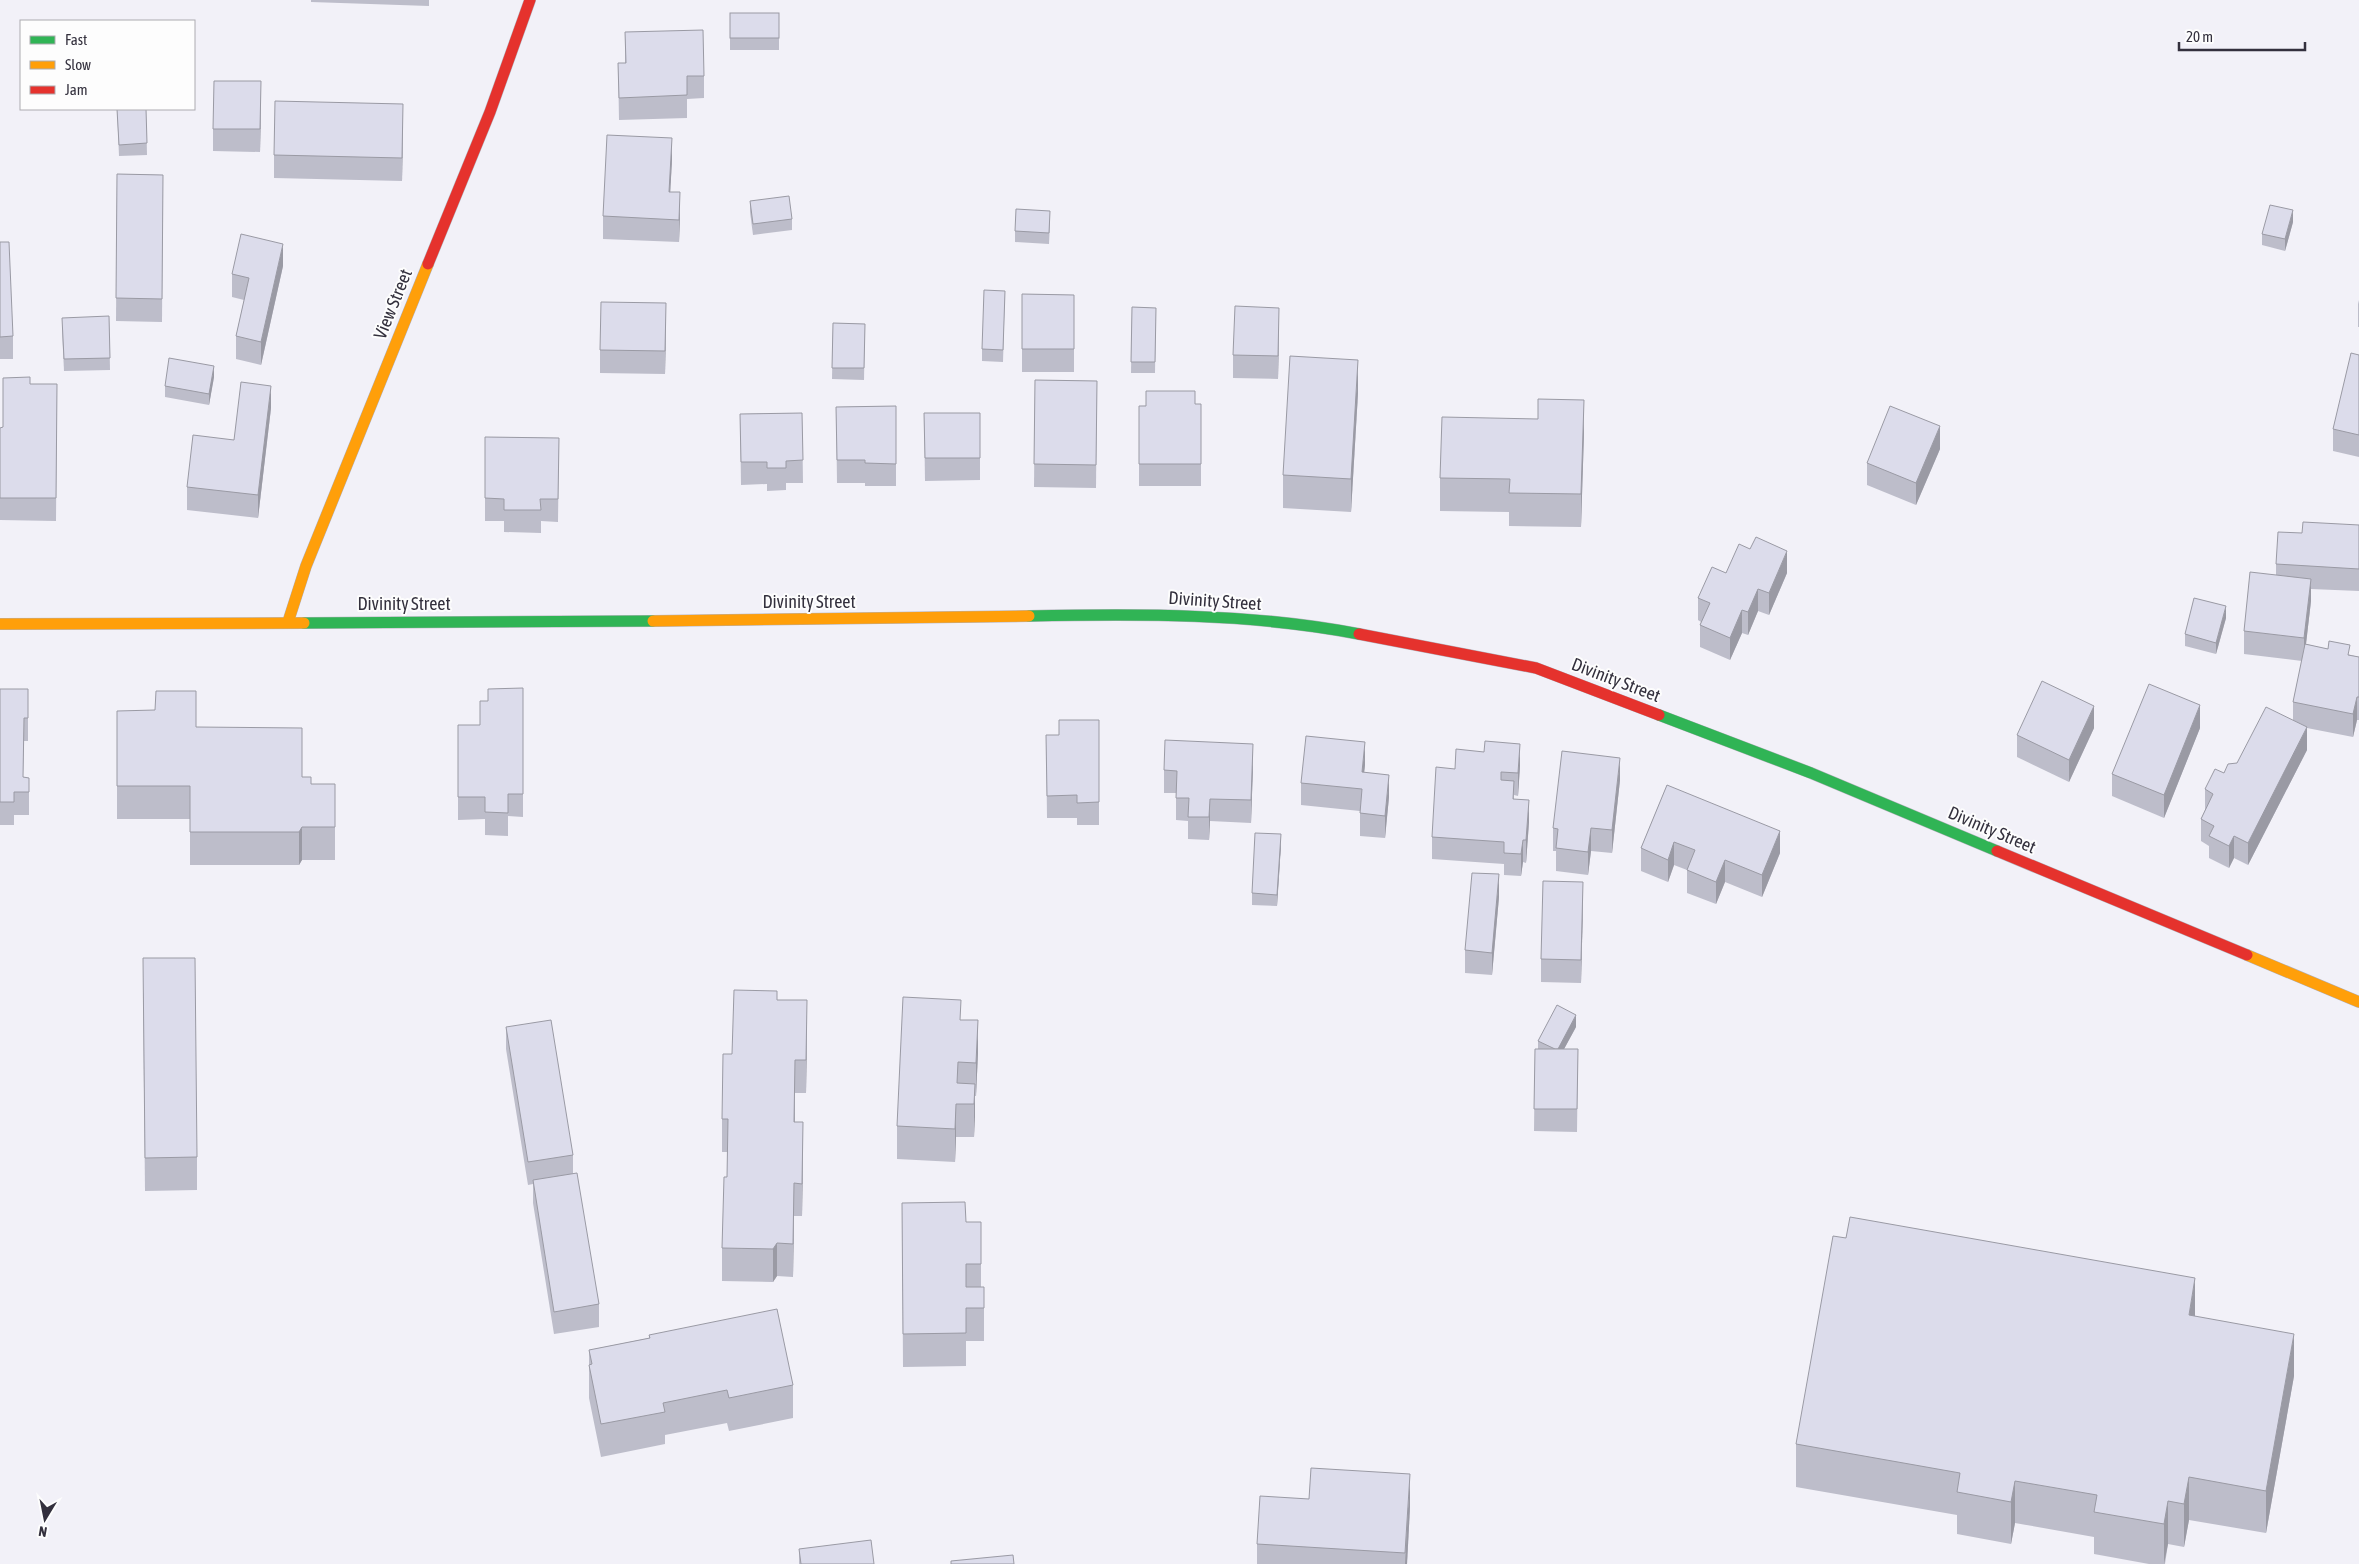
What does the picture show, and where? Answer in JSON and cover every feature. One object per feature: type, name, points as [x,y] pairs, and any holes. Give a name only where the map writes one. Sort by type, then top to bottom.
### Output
[{"type":"street","name":"View Street","points":[[288,622],[306,566],[490,112],[530,0]]},
{"type":"street","name":"Divinity Street","points":[[0,624],[816,620],[1150,614],[1318,626],[1536,668],[1811,773],[2359,1002]]},
{"type":"building","points":[[730,13],[779,13],[779,38],[730,38]]},
{"type":"building","points":[[703,30],[704,76],[687,76],[687,95],[619,98],[618,63],[626,63],[625,32]]},
{"type":"building","points":[[214,81],[261,81],[260,129],[213,129]]},
{"type":"building","points":[[275,101],[403,104],[402,158],[274,155]]},
{"type":"building","points":[[117,110],[146,110],[147,143],[119,145]]},
{"type":"building","points":[[607,135],[672,138],[669,192],[680,192],[679,220],[603,216]]},
{"type":"building","points":[[117,174],[163,175],[162,299],[116,298]]},
{"type":"building","points":[[789,196],[792,219],[753,224],[750,201]]},
{"type":"building","points":[[2270,205],[2293,210],[2285,239],[2262,234]]},
{"type":"building","points":[[1016,209],[1050,211],[1049,233],[1015,231]]},
{"type":"building","points":[[241,234],[283,244],[261,342],[236,336],[249,278],[232,274]]},
{"type":"building","points":[[0,242],[9,242],[13,336],[0,337]]},
{"type":"building","points":[[984,290],[1005,291],[1003,350],[982,349]]},
{"type":"building","points":[[1022,294],[1074,295],[1074,349],[1022,349]]},
{"type":"building","points":[[601,302],[666,303],[665,351],[600,350]]},
{"type":"building","points":[[1235,306],[1279,308],[1278,356],[1233,355]]},
{"type":"building","points":[[1132,307],[1156,308],[1155,362],[1131,362]]},
{"type":"building","points":[[109,316],[110,358],[64,359],[62,318]]},
{"type":"building","points":[[833,323],[865,324],[864,368],[832,368]]},
{"type":"building","points":[[2351,353],[2359,355],[2359,435],[2333,429]]},
{"type":"building","points":[[1290,356],[1358,360],[1351,479],[1283,475]]},
{"type":"building","points":[[169,358],[214,366],[209,394],[165,386]]},
{"type":"building","points":[[30,377],[30,384],[57,384],[56,498],[0,498],[0,428],[3,427],[3,378]]},
{"type":"building","points":[[1035,380],[1097,381],[1096,465],[1034,464]]},
{"type":"building","points":[[241,382],[271,386],[258,495],[187,487],[193,435],[234,440]]},
{"type":"building","points":[[1146,391],[1195,391],[1195,404],[1201,404],[1201,464],[1139,464],[1139,406],[1146,406]]},
{"type":"building","points":[[1538,399],[1584,400],[1581,494],[1509,493],[1510,479],[1440,478],[1442,417],[1538,419]]},
{"type":"building","points":[[896,406],[896,464],[865,463],[865,460],[837,460],[836,407]]},
{"type":"building","points":[[1890,406],[1940,426],[1916,483],[1867,463]]},
{"type":"building","points":[[802,413],[803,460],[786,461],[786,468],[767,468],[767,462],[741,462],[740,414]]},
{"type":"building","points":[[924,413],[980,413],[980,458],[925,458]]},
{"type":"building","points":[[485,437],[559,438],[558,499],[540,499],[541,510],[504,510],[504,499],[485,498]]},
{"type":"building","points":[[2303,522],[2359,525],[2359,569],[2276,564],[2278,532],[2302,533]]},
{"type":"building","points":[[1756,537],[1787,551],[1769,593],[1758,589],[1748,612],[1742,610],[1730,638],[1700,625],[1710,603],[1698,598],[1712,567],[1726,573],[1739,544],[1750,549]]},
{"type":"building","points":[[2250,572],[2311,579],[2304,638],[2244,631]]},
{"type":"building","points":[[2194,598],[2226,606],[2216,643],[2185,634]]},
{"type":"building","points":[[2329,641],[2350,645],[2348,655],[2359,657],[2359,697],[2357,697],[2353,714],[2293,702],[2305,644],[2328,649]]},
{"type":"building","points":[[2042,681],[2094,706],[2069,760],[2017,735]]},
{"type":"building","points":[[2149,684],[2200,705],[2164,795],[2112,774]]},
{"type":"building","points":[[523,688],[523,794],[508,794],[508,813],[485,812],[485,797],[458,797],[458,725],[480,725],[480,701],[488,701],[488,689]]},
{"type":"building","points":[[0,689],[28,689],[28,718],[24,718],[23,777],[29,778],[29,792],[14,792],[14,802],[0,802]]},
{"type":"building","points":[[156,691],[196,691],[196,727],[302,728],[302,777],[311,777],[311,784],[335,784],[335,827],[302,827],[299,832],[190,832],[190,786],[117,786],[117,711],[155,710]]},
{"type":"building","points":[[2266,707],[2307,727],[2248,843],[2234,836],[2229,846],[2209,836],[2214,826],[2201,819],[2213,794],[2205,789],[2215,769],[2224,773],[2228,764],[2237,763]]},
{"type":"building","points":[[1059,720],[1099,720],[1099,802],[1077,803],[1077,795],[1047,796],[1046,735],[1059,735]]},
{"type":"building","points":[[1306,736],[1365,742],[1362,772],[1389,775],[1385,816],[1360,813],[1362,789],[1301,783]]},
{"type":"building","points":[[1165,740],[1253,744],[1251,800],[1210,799],[1209,817],[1188,817],[1189,798],[1176,798],[1177,771],[1164,770]]},
{"type":"building","points":[[1485,741],[1520,744],[1518,773],[1501,772],[1501,780],[1514,781],[1513,799],[1529,800],[1526,840],[1523,840],[1521,854],[1504,853],[1504,842],[1432,837],[1436,767],[1455,769],[1456,749],[1484,752]]},
{"type":"building","points":[[1562,751],[1620,758],[1612,830],[1591,828],[1588,852],[1556,848],[1558,829],[1553,828]]},
{"type":"building","points":[[1667,785],[1780,831],[1762,875],[1725,860],[1716,882],[1687,870],[1695,850],[1674,842],[1668,860],[1641,848]]},
{"type":"building","points":[[1255,833],[1281,834],[1277,895],[1252,893]]},
{"type":"building","points":[[1472,873],[1499,874],[1492,953],[1465,950]]},
{"type":"building","points":[[1543,881],[1583,882],[1581,960],[1541,959]]},
{"type":"building","points":[[143,958],[195,958],[197,1157],[145,1158]]},
{"type":"building","points":[[734,990],[777,991],[777,1000],[807,1000],[806,1060],[795,1060],[794,1122],[803,1122],[802,1184],[794,1183],[793,1244],[777,1243],[773,1249],[722,1248],[724,1177],[727,1177],[728,1119],[722,1119],[723,1054],[732,1054]]},
{"type":"building","points":[[903,997],[961,1000],[960,1020],[978,1020],[976,1063],[958,1062],[957,1083],[975,1084],[974,1104],[956,1104],[955,1129],[897,1126]]},
{"type":"building","points":[[1557,1005],[1576,1015],[1558,1049],[1555,1049],[1538,1041]]},
{"type":"building","points":[[551,1020],[573,1155],[528,1162],[506,1027]]},
{"type":"building","points":[[1535,1049],[1578,1049],[1577,1109],[1534,1109]]},
{"type":"building","points":[[577,1173],[599,1304],[554,1312],[533,1180]]},
{"type":"building","points":[[965,1202],[966,1222],[981,1222],[981,1264],[966,1264],[966,1287],[984,1287],[984,1308],[966,1308],[966,1333],[903,1334],[902,1203]]},
{"type":"building","points":[[1850,1217],[2195,1278],[2189,1315],[2294,1334],[2266,1491],[2189,1477],[2184,1504],[2168,1501],[2164,1524],[2094,1512],[2097,1495],[2015,1481],[2011,1502],[1957,1492],[1960,1473],[1796,1444],[1833,1236],[1846,1238]]},
{"type":"building","points":[[777,1309],[793,1385],[729,1398],[727,1390],[663,1403],[665,1412],[601,1424],[589,1365],[592,1364],[589,1350],[650,1338],[649,1335]]},
{"type":"building","points":[[1311,1468],[1410,1474],[1405,1553],[1257,1544],[1260,1496],[1309,1499]]},
{"type":"building","points":[[871,1540],[874,1564],[801,1564],[799,1549]]},
{"type":"building","points":[[1013,1555],[1014,1564],[951,1564],[951,1561]]},
{"type":"traffic: fast","points":[[1029,616],[1195,616],[1277,622],[1359,634]]},
{"type":"traffic: fast","points":[[304,623],[653,621]]},
{"type":"traffic: fast","points":[[1659,715],[1811,773],[1997,851]]},
{"type":"traffic: slow","points":[[288,622],[306,566],[428,264]]},
{"type":"traffic: slow","points":[[653,621],[1029,616]]},
{"type":"traffic: slow","points":[[0,624],[304,623]]},
{"type":"traffic: slow","points":[[2247,955],[2359,1002]]},
{"type":"traffic: jam","points":[[428,264],[490,112],[530,0]]},
{"type":"traffic: jam","points":[[1359,634],[1536,668],[1659,715]]},
{"type":"traffic: jam","points":[[1997,851],[2247,955]]}]
